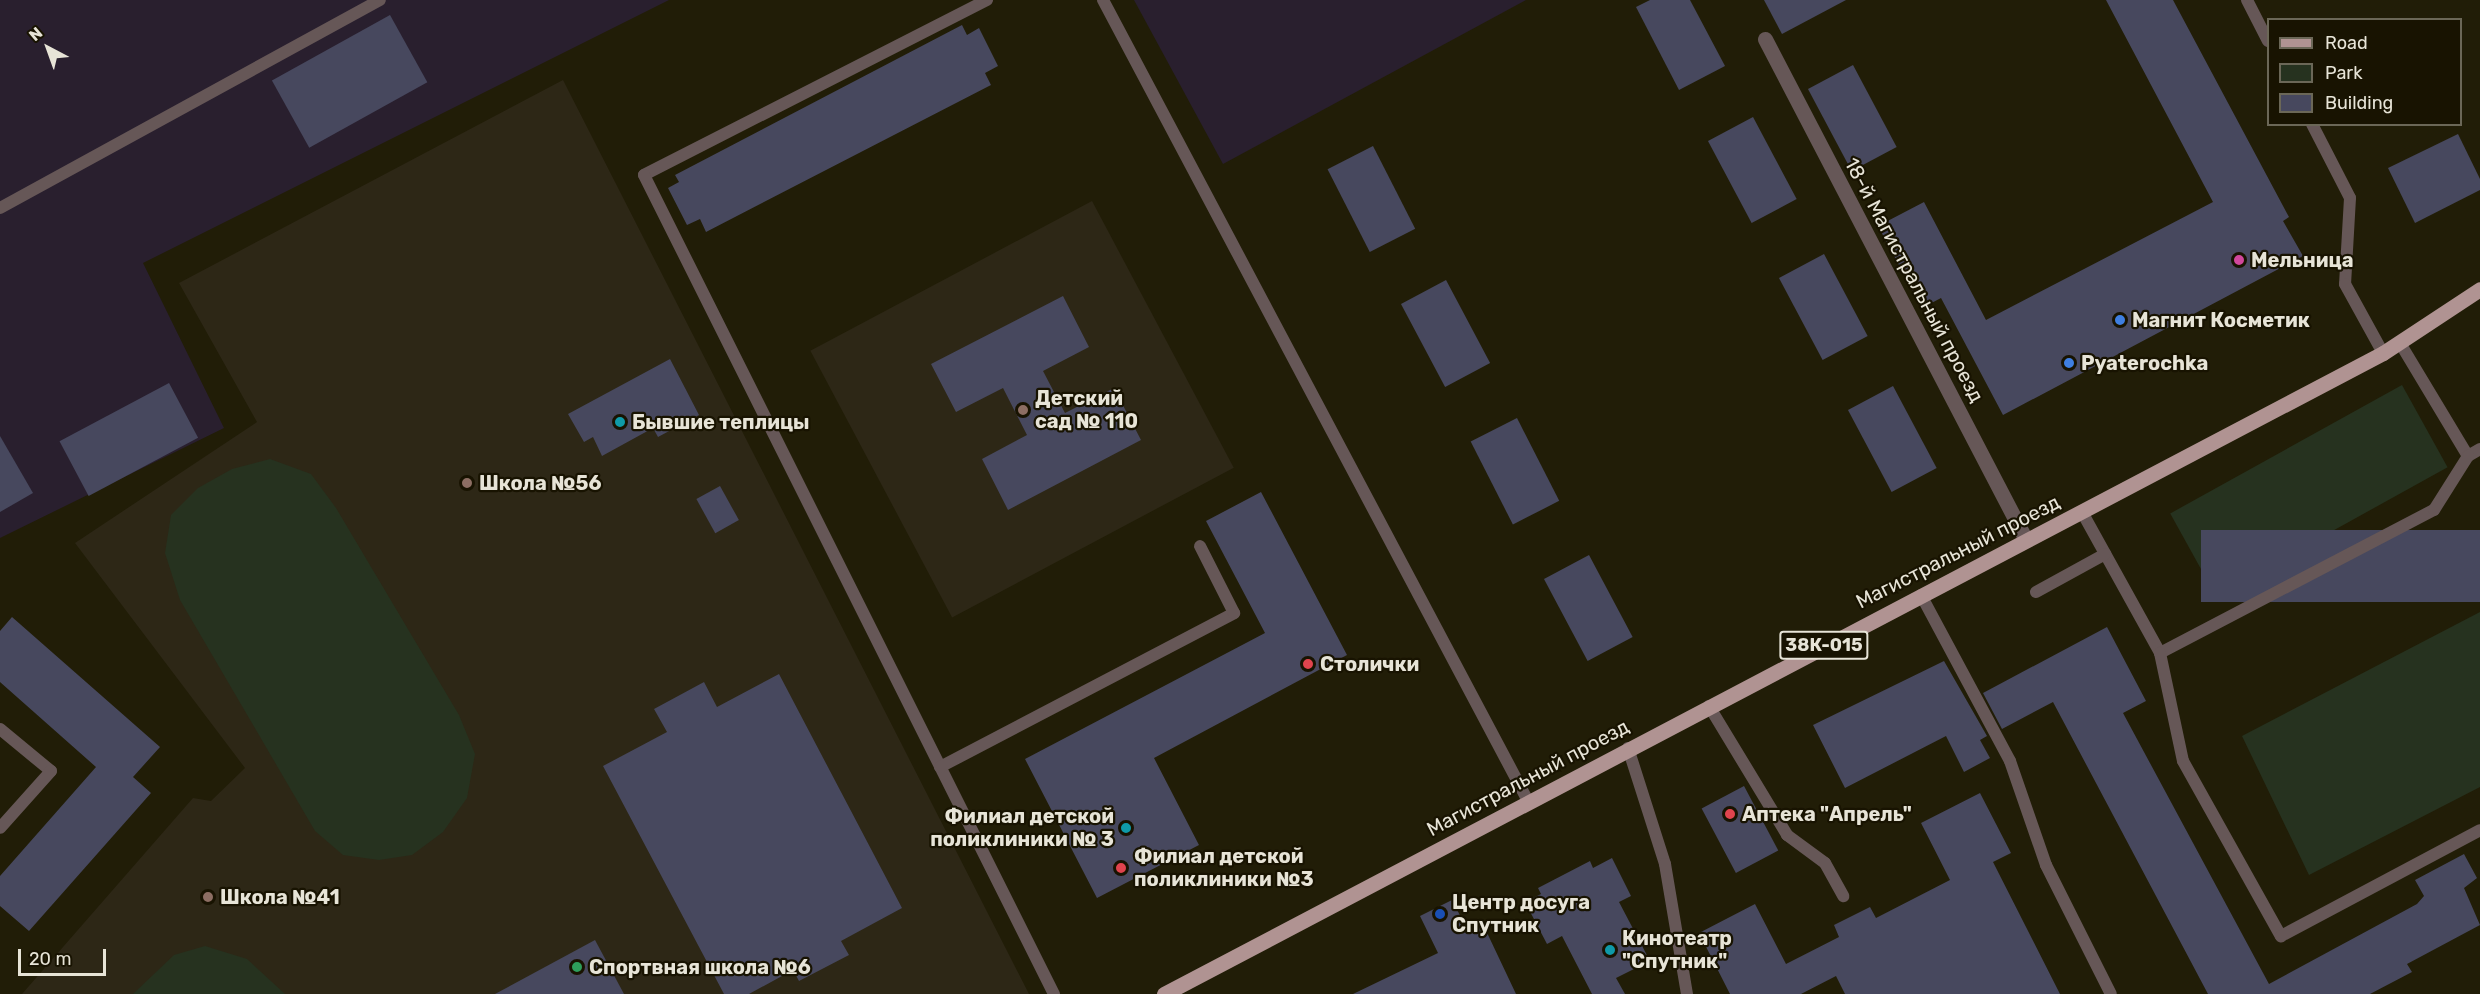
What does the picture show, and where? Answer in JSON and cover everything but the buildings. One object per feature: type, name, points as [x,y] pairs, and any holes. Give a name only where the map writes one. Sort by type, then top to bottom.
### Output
[{"type":"main road","name":"Магистральный проезд","points":[[1164,994],[2383,353],[2480,289]]},
{"type":"street","name":"18-й Магистральный проезд","points":[[1765,39],[2026,540]]},
{"type":"lane","points":[[0,208],[380,0]]},
{"type":"lane","points":[[987,0],[644,175],[1054,994]]},
{"type":"lane","points":[[1103,0],[1528,801]]},
{"type":"lane","points":[[2247,0],[2267,39]]},
{"type":"lane","points":[[2313,126],[2350,198],[2345,284],[2383,353]]},
{"type":"lane","points":[[2400,343],[2468,456]]},
{"type":"lane","points":[[2160,653],[2434,510],[2468,456],[2480,449]]},
{"type":"lane","points":[[2082,512],[2160,653],[2183,761],[2281,936],[2480,830]]},
{"type":"lane","points":[[940,767],[1234,613],[1200,546]]},
{"type":"lane","points":[[2036,592],[2105,554]]},
{"type":"lane","points":[[1921,595],[2010,761],[2046,865],[2111,994]]},
{"type":"lane","points":[[1709,706],[1787,835],[1825,863],[1844,896]]},
{"type":"lane","points":[[0,729],[51,771],[0,828]]},
{"type":"lane","points":[[1628,748],[1665,864],[1687,994]]},
{"type":"shaded area","points":[[0,0],[669,0],[143,263],[224,428],[0,538]]},
{"type":"shaded area","points":[[1134,0],[1526,0],[1223,164]]},
{"type":"shaded area","name":"Школа №56","points":[[563,80],[1029,994],[22,994],[193,798],[211,801],[245,768],[75,543],[257,422],[179,283]]},
{"type":"shaded area","name":"Детский сад № 110","points":[[1092,201],[1234,468],[952,617],[810,351]]},
{"type":"green space","points":[[2402,385],[2448,467],[2216,596],[2170,513]]},
{"type":"green space","points":[[270,459],[311,474],[336,508],[459,715],[475,754],[467,798],[443,832],[412,855],[379,860],[343,855],[315,831],[180,600],[165,553],[171,515],[198,488],[232,469]]},
{"type":"green space","points":[[2480,612],[2480,787],[2309,875],[2242,736]]},
{"type":"green space","points":[[205,946],[247,959],[285,994],[133,994],[174,955]]},
{"type":"place","name":"Мельница","points":[[2239,260]]},
{"type":"place","name":"Магнит Косметик","points":[[2120,320]]},
{"type":"place","name":"Pyaterochka","points":[[2069,363]]},
{"type":"place","name":"Детский сад № 110","points":[[1023,410]]},
{"type":"place","name":"Бывшие теплицы","points":[[620,422]]},
{"type":"place","name":"Школа №56","points":[[467,483]]},
{"type":"place","name":"Столички","points":[[1308,664]]},
{"type":"place","name":"Аптека \"Апрель\"","points":[[1730,814]]},
{"type":"place","name":"Филиал детской поликлиники № 3","points":[[1126,828]]},
{"type":"place","name":"Филиал детской поликлиники №3","points":[[1121,868]]},
{"type":"place","name":"Школа №41","points":[[208,897]]},
{"type":"place","name":"Центр досуга Спутник","points":[[1440,914]]},
{"type":"place","name":"Кинотеатр \"Спутник\"","points":[[1610,950]]},
{"type":"place","name":"Спортвная школа №6","points":[[577,967]]}]
